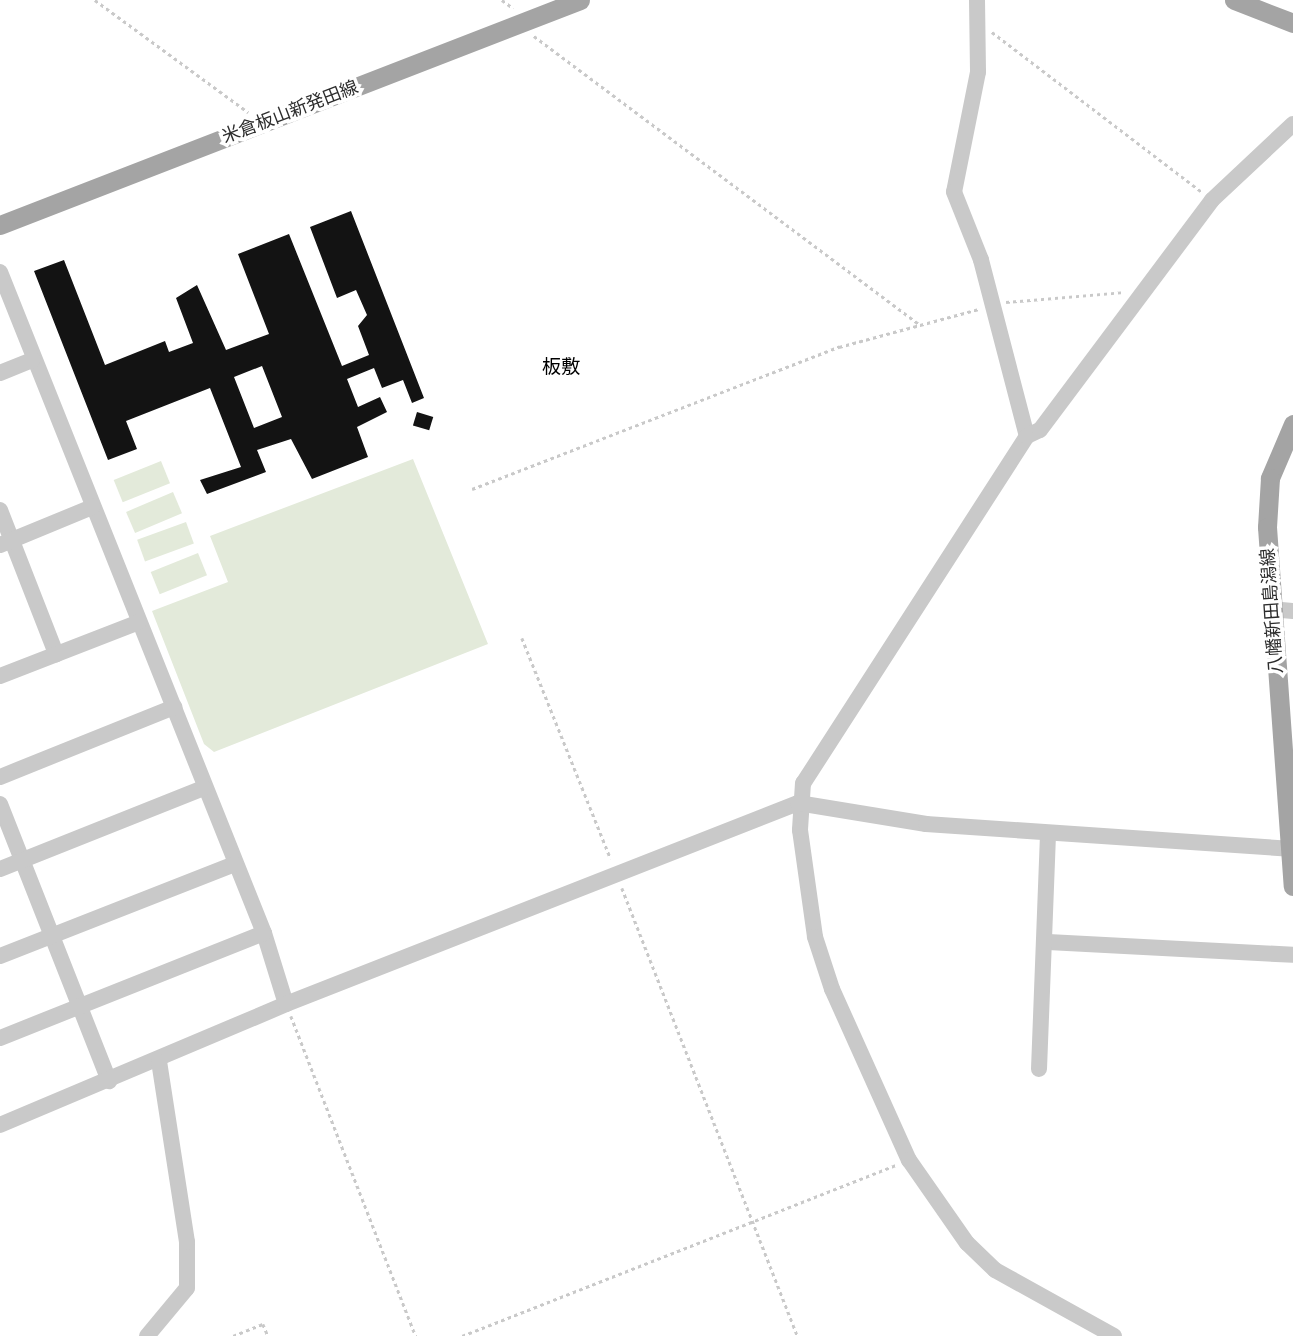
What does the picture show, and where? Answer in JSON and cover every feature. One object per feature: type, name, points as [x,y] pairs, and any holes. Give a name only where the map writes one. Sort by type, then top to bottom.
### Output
[{"type":"main road","name":"米倉板山新発田線","points":[[0,225],[580,0]]},
{"type":"main road","points":[[1234,0],[1293,23]]},
{"type":"main road","name":"八幡新田島潟線","points":[[1293,424],[1270,478],[1270,610],[1293,886]]},
{"type":"street","points":[[978,0],[981,23],[954,192],[993,303],[1027,436]]},
{"type":"street","points":[[1114,1336],[995,1270],[967,1243],[909,1160],[860,1056],[815,937],[799,803],[803,783],[1027,436],[1040,430],[1212,200],[1293,124]]},
{"type":"street","points":[[0,272],[264,933],[286,1004]]},
{"type":"street","points":[[0,373],[33,360]]},
{"type":"street","points":[[6,543],[92,507]]},
{"type":"street","points":[[0,510],[6,543],[57,654]]},
{"type":"street","points":[[1270,610],[1293,611]]},
{"type":"street","points":[[0,677],[139,622]]},
{"type":"street","points":[[0,777],[174,707]]},
{"type":"street","points":[[0,869],[204,788]]},
{"type":"street","points":[[0,1125],[159,1062],[286,1004],[799,803],[926,824],[1292,849]]},
{"type":"street","points":[[0,804],[109,1081]]},
{"type":"street","points":[[1039,1069],[1048,942],[1048,834]]},
{"type":"street","points":[[0,956],[235,863]]},
{"type":"street","points":[[0,1038],[264,933]]},
{"type":"street","points":[[1048,942],[1293,955]]},
{"type":"street","points":[[147,1336],[187,1288],[187,1242],[159,1062]]},
{"type":"path","points":[[96,0],[262,122]]},
{"type":"path","points":[[521,22],[920,324]]},
{"type":"path","points":[[981,23],[1212,200]]},
{"type":"path","points":[[472,489],[839,347],[993,303],[1143,290]]},
{"type":"path","points":[[522,638],[797,1336]]},
{"type":"path","points":[[286,1004],[416,1336]]},
{"type":"path","points":[[462,1336],[909,1160]]},
{"type":"path","points":[[233,1336],[263,1324],[268,1336]]},
{"type":"green space","points":[[413,459],[488,644],[214,752],[204,744],[152,611],[228,582],[210,536]]},
{"type":"green space","points":[[161,461],[170,483],[123,502],[114,480]]},
{"type":"green space","points":[[173,492],[182,513],[135,533],[126,512]]},
{"type":"green space","points":[[186,522],[194,544],[145,561],[137,540]]},
{"type":"green space","points":[[198,553],[207,575],[160,594],[151,572]]},
{"type":"building","points":[[351,211],[424,398],[412,403],[403,380],[382,388],[374,368],[347,379],[358,407],[380,397],[387,412],[357,427],[368,457],[312,479],[291,439],[257,450],[266,472],[207,494],[200,480],[241,467],[210,388],[126,421],[137,449],[108,460],[34,271],[64,260],[105,365],[165,341],[169,352],[193,343],[176,298],[197,285],[226,350],[269,334],[238,254],[289,234],[342,366],[369,355],[358,326],[367,315],[356,290],[337,298],[310,227]],"holes":[[[262,366],[282,417],[254,428],[234,377]]]},
{"type":"building","points":[[417,412],[433,417],[429,430],[413,425]]},
{"type":"district","name":"板敷","points":[[561,367]]}]
